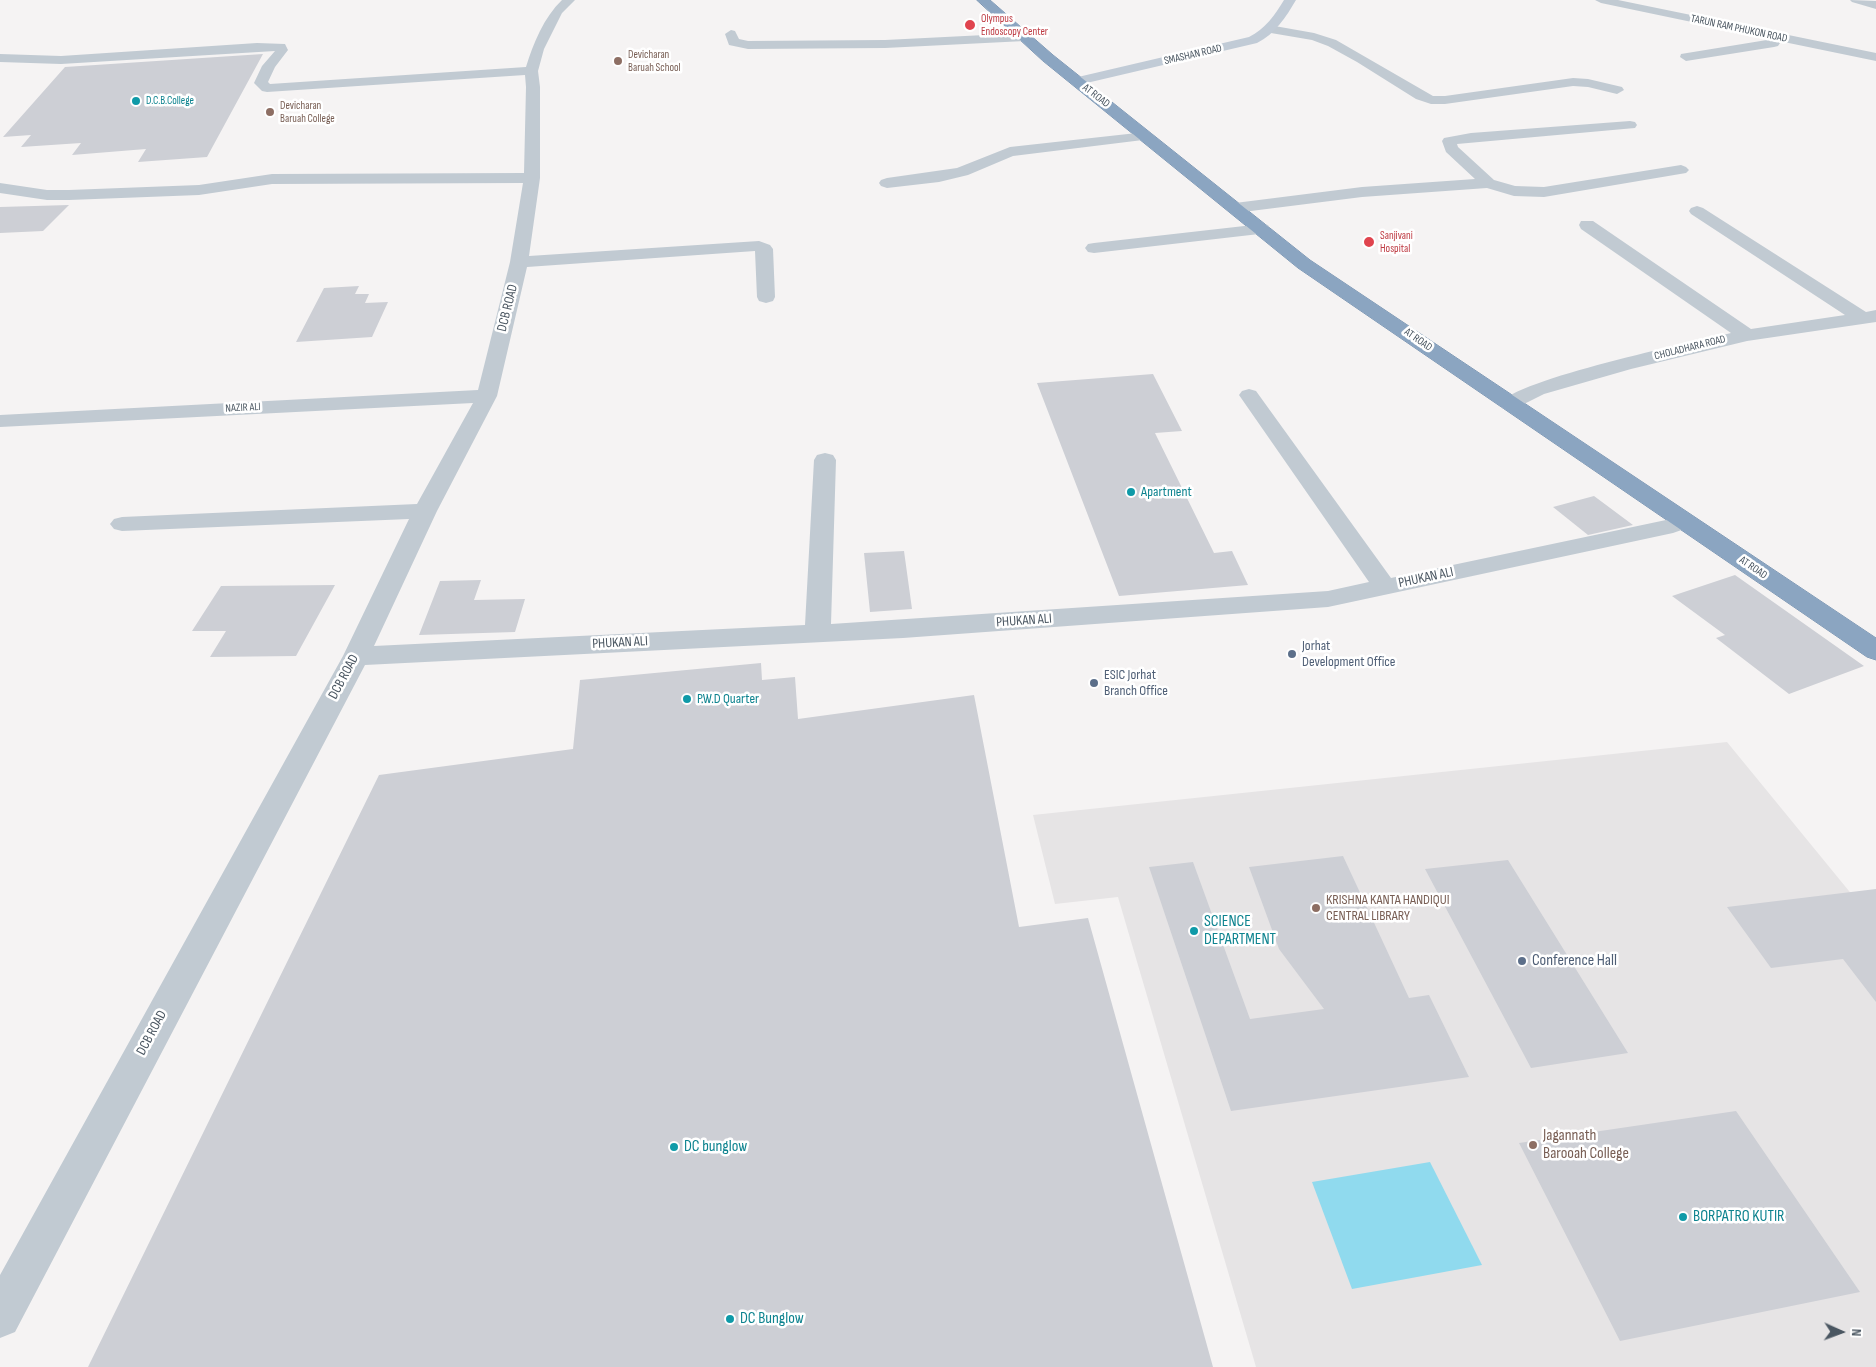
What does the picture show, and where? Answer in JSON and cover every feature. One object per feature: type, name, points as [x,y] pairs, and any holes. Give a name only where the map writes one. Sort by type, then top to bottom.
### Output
[{"type":"highway","name":"AT ROAD","points":[[983,0],[1078,81],[1304,264],[1876,651]]},
{"type":"street","name":"DCB ROAD","points":[[0,1317],[356,656],[425,511],[487,396],[519,262],[532,178],[533,87],[531,71],[538,49],[557,11],[569,0]]},
{"type":"street","name":"SMASHAN ROAD","points":[[1078,81],[1253,40],[1263,35],[1281,15],[1290,0]]},
{"type":"street","name":"TARUN RAM PHUKON ROAD","points":[[1601,0],[1876,57]]},
{"type":"street","name":"TARUN RAM PHUKON ROAD","points":[[1630,0],[1876,52]]},
{"type":"street","points":[[1856,0],[1876,5]]},
{"type":"street","points":[[1268,29],[1314,37],[1345,49],[1415,93],[1431,100],[1445,100],[1573,82],[1588,83],[1616,90]]},
{"type":"street","points":[[731,34],[733,42],[748,45],[885,44],[1025,37]]},
{"type":"street","points":[[1686,57],[1791,40]]},
{"type":"street","points":[[0,58],[48,60],[257,47],[281,48],[282,50],[269,66],[261,83],[267,88],[531,71]]},
{"type":"street","points":[[1488,183],[1451,149],[1450,141],[1471,137],[1630,125]]},
{"type":"street","points":[[887,183],[939,177],[962,172],[1010,152],[1146,136]]},
{"type":"street","points":[[1235,208],[1362,192],[1488,183],[1514,191],[1544,192],[1681,170]]},
{"type":"street","points":[[0,188],[47,195],[69,196],[199,190],[272,180],[532,178]]},
{"type":"street","points":[[1697,211],[1868,316]]},
{"type":"street","points":[[1587,224],[1747,335]]},
{"type":"street","points":[[1094,248],[1262,229]]},
{"type":"street","points":[[519,262],[759,246],[764,249],[766,297]]},
{"type":"street","name":"CHOLADHARA ROAD","points":[[1509,404],[1537,390],[1626,364],[1747,335],[1868,316]]},
{"type":"street","points":[[1250,395],[1385,587]]},
{"type":"street","name":"NAZIR ALI","points":[[0,421],[487,396]]},
{"type":"street","points":[[818,634],[825,460]]},
{"type":"street","points":[[122,524],[425,511]]},
{"type":"street","name":"PHUKAN ALI","points":[[356,656],[818,634],[1328,599],[1673,526],[1685,521]]},
{"type":"shaded area","name":"Jagannath Barooah College","points":[[1727,742],[1876,924],[1876,1367],[1256,1367],[1118,897],[1055,904],[1033,815]]},
{"type":"water","points":[[1430,1162],[1482,1265],[1352,1289],[1312,1182]]},
{"type":"building","name":"D.C.B.College","points":[[263,54],[207,157],[138,162],[146,149],[72,155],[81,143],[21,147],[31,135],[3,137],[65,67]]},
{"type":"building","points":[[69,205],[43,231],[0,233],[0,207]]},
{"type":"building","points":[[359,286],[355,294],[369,294],[365,303],[388,302],[372,337],[296,342],[324,288]]},
{"type":"building","name":"Apartment","points":[[1153,374],[1182,431],[1155,433],[1214,553],[1232,551],[1248,585],[1119,596],[1037,383]]},
{"type":"building","points":[[1594,496],[1633,525],[1588,535],[1553,507]]},
{"type":"building","points":[[904,551],[912,609],[870,612],[864,553]]},
{"type":"building","points":[[1735,575],[1864,666],[1789,694],[1716,638],[1725,635],[1672,596]]},
{"type":"building","points":[[481,580],[474,600],[525,599],[515,632],[419,635],[440,581]]},
{"type":"building","points":[[335,585],[296,656],[210,657],[226,631],[192,631],[221,586]]},
{"type":"building","name":"DC bunglow","points":[[761,663],[762,680],[795,677],[798,719],[974,695],[1019,927],[1088,918],[1213,1367],[88,1367],[379,775],[573,749],[580,680]]},
{"type":"building","name":"SCIENCE DEPARTMENT","points":[[1343,856],[1409,998],[1429,995],[1469,1077],[1231,1111],[1149,867],[1193,862],[1250,1019],[1324,1009],[1279,949],[1249,867]]},
{"type":"building","name":"Conference Hall","points":[[1508,860],[1628,1053],[1531,1068],[1425,869]]},
{"type":"building","points":[[1876,889],[1876,1002],[1843,959],[1771,968],[1727,907]]},
{"type":"building","name":"BORPATRO KUTIR","points":[[1736,1111],[1860,1292],[1620,1341],[1519,1143]]},
{"type":"place","name":"Olympus Endoscopy Center","points":[[970,25]]},
{"type":"place","name":"Devicharan Baruah School","points":[[618,61]]},
{"type":"place","name":"D.C.B.College","points":[[136,101]]},
{"type":"place","name":"Devicharan Baruah College","points":[[270,112]]},
{"type":"place","name":"Sanjivani Hospital","points":[[1369,242]]},
{"type":"place","name":"Apartment","points":[[1131,492]]},
{"type":"place","name":"Jorhat Development Office","points":[[1292,654]]},
{"type":"place","name":"ESIC Jorhat Branch Office","points":[[1094,683]]},
{"type":"place","name":"P.W.D Quarter","points":[[687,699]]},
{"type":"place","name":"KRISHNA KANTA HANDIQUI CENTRAL LIBRARY","points":[[1316,908]]},
{"type":"place","name":"SCIENCE DEPARTMENT","points":[[1194,931]]},
{"type":"place","name":"Conference Hall","points":[[1522,961]]},
{"type":"place","name":"Jagannath Barooah College","points":[[1533,1145]]},
{"type":"place","name":"DC bunglow","points":[[674,1147]]},
{"type":"place","name":"BORPATRO KUTIR","points":[[1683,1217]]},
{"type":"place","name":"DC Bunglow","points":[[730,1319]]}]
